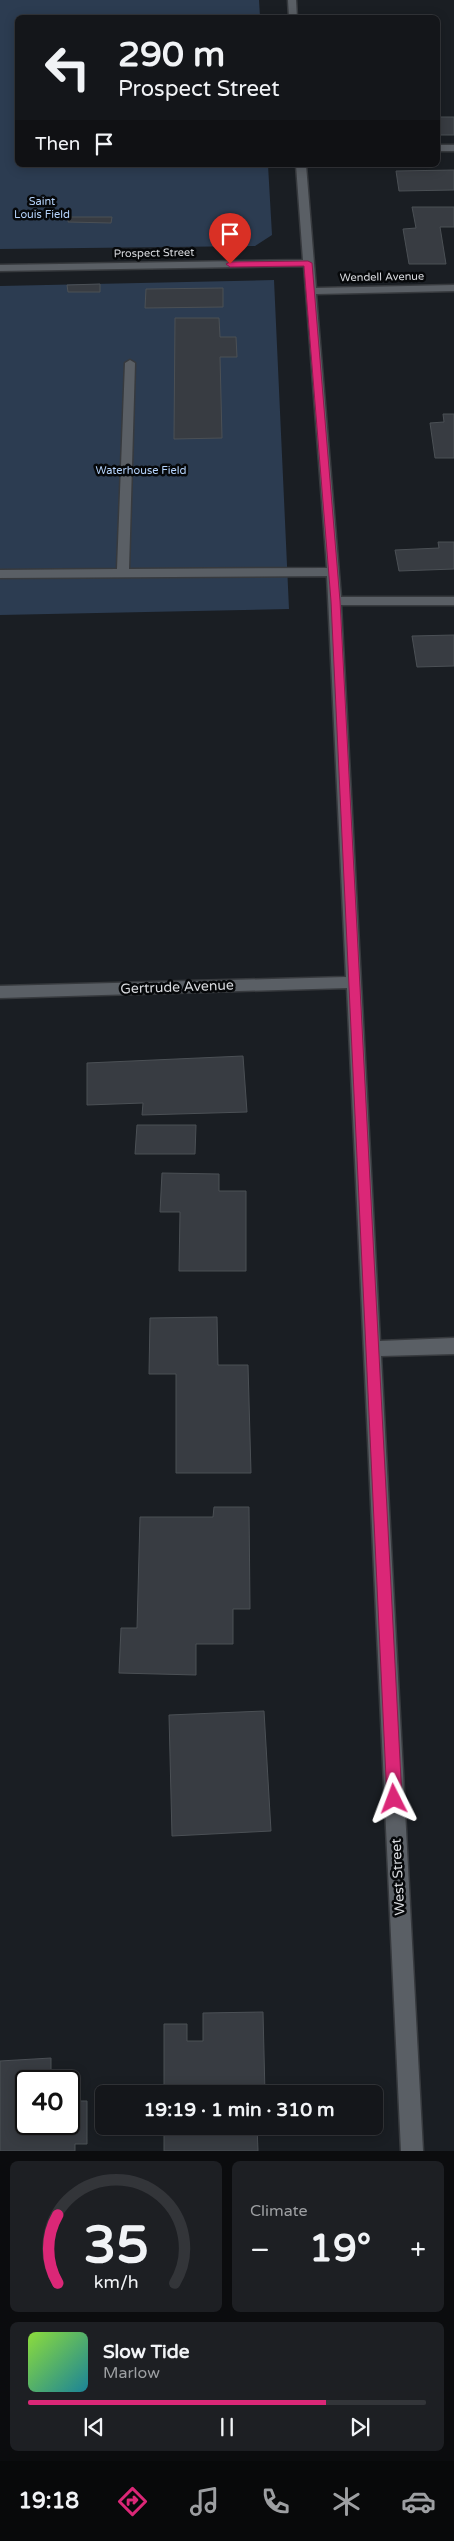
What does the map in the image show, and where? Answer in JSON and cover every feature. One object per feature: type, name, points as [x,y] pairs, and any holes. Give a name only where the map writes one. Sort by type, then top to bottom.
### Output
[{"type":"street","points":[[292,0],[293,15]]},
{"type":"street","points":[[440,148],[454,148]]},
{"type":"street","name":"West Street","points":[[301,167],[335,601],[412,2151]]},
{"type":"street","name":"Prospect Street","points":[[0,268],[308,263]]},
{"type":"street","name":"Wendell Avenue","points":[[310,291],[454,288]]},
{"type":"street","points":[[123,574],[130,363]]},
{"type":"street","points":[[0,574],[333,572]]},
{"type":"street","points":[[335,601],[454,600]]},
{"type":"street","name":"Gertrude Avenue","points":[[0,992],[354,982]]},
{"type":"street","points":[[372,1349],[454,1346]]},
{"type":"green space","name":"Saint Louis Field","points":[[0,0],[259,0],[260,15],[15,15],[15,167],[268,167],[272,235],[255,246],[0,249]]},
{"type":"green space","name":"Waterhouse Field","points":[[274,280],[289,609],[0,615],[0,286]]},
{"type":"building","points":[[440,117],[454,117],[454,135],[440,135]]},
{"type":"building","points":[[454,170],[454,190],[399,191],[396,171]]},
{"type":"building","points":[[412,207],[454,207],[454,227],[440,227],[446,264],[409,264],[403,229],[416,228]]},
{"type":"building","points":[[69,217],[112,217],[111,223],[68,222]]},
{"type":"building","points":[[100,284],[100,292],[68,292],[67,285]]},
{"type":"building","points":[[223,288],[223,307],[145,308],[146,289]]},
{"type":"building","points":[[175,318],[219,318],[220,337],[236,337],[237,357],[220,357],[222,438],[174,439]]},
{"type":"building","points":[[443,414],[454,414],[454,458],[435,458],[430,423],[444,422]]},
{"type":"building","points":[[438,542],[454,542],[454,569],[399,571],[395,550],[439,548]]},
{"type":"building","points":[[454,635],[454,666],[417,667],[412,636]]},
{"type":"building","points":[[243,1056],[247,1112],[142,1115],[143,1103],[87,1105],[87,1063]]},
{"type":"building","points":[[137,1125],[196,1125],[195,1154],[135,1154]]},
{"type":"building","points":[[162,1173],[219,1174],[219,1191],[246,1191],[246,1271],[179,1271],[180,1212],[160,1212]]},
{"type":"building","points":[[217,1317],[218,1365],[248,1365],[251,1473],[176,1473],[176,1374],[149,1374],[150,1318]]},
{"type":"building","points":[[214,1507],[249,1507],[250,1609],[233,1609],[233,1644],[196,1644],[196,1675],[119,1673],[121,1628],[137,1628],[140,1517],[213,1517]]},
{"type":"building","points":[[264,1711],[271,1831],[172,1836],[169,1715]]},
{"type":"building","points":[[263,2012],[265,2085],[164,2085],[164,2024],[187,2024],[187,2041],[203,2041],[203,2013]]},
{"type":"building","points":[[51,2058],[51,2070],[15,2070],[15,2135],[80,2135],[80,2101],[87,2101],[87,2144],[75,2144],[75,2151],[0,2151],[0,2061]]},
{"type":"building","points":[[164,2135],[257,2135],[258,2151],[164,2151]]},
{"type":"route","points":[[230,264],[308,263],[335,601],[394,1799]]}]
